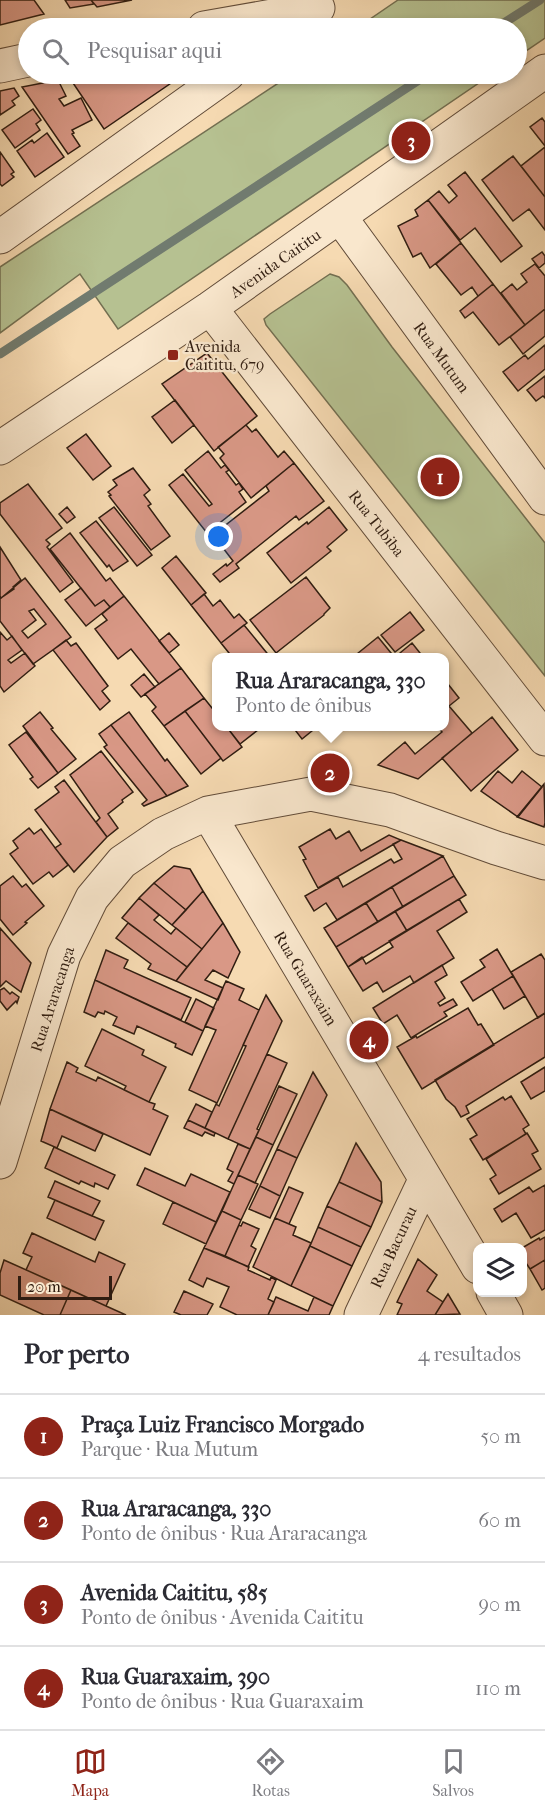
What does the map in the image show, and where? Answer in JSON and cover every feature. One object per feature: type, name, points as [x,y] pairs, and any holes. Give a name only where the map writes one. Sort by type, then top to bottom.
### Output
[{"type":"street","points":[[254,18],[323,4]]},
{"type":"street","points":[[304,18],[323,4]]},
{"type":"street","points":[[0,66],[18,62]]},
{"type":"street","name":"Avenida Caititu","points":[[527,84],[545,71]]},
{"type":"street","points":[[0,237],[214,84]]},
{"type":"street","name":"Avenida Caititu","points":[[0,448],[210,308],[527,84]]},
{"type":"street","name":"Rua Mutum","points":[[340,217],[545,498]]},
{"type":"street","name":"Rua Tubiba","points":[[210,308],[545,738]]},
{"type":"street","name":"Rua Araracanga","points":[[0,1162],[64,955],[92,898],[122,862],[163,834],[208,813],[311,794],[390,810],[545,863]]},
{"type":"street","name":"Rua Guaraxaim","points":[[208,813],[473,1260]]},
{"type":"street","name":"Rua Bacurau","points":[[362,1315],[425,1180]]},
{"type":"street","points":[[495,1297],[506,1315]]},
{"type":"green space","points":[[398,0],[545,0],[545,38],[527,50],[527,18],[372,18]]},
{"type":"green space","points":[[277,84],[477,84],[118,329],[80,274],[0,333],[0,267]]},
{"type":"green space","points":[[330,274],[339,277],[347,285],[392,347],[545,543],[545,676],[266,325],[264,319],[270,314]]},
{"type":"building","points":[[0,0],[34,0],[44,14],[18,18],[18,20],[0,25]]},
{"type":"building","points":[[65,0],[91,0],[94,4],[70,8]]},
{"type":"building","points":[[91,0],[132,0],[97,7]]},
{"type":"building","points":[[60,84],[66,96],[59,99],[64,106],[81,98],[92,120],[72,130],[80,146],[68,154],[22,87]]},
{"type":"building","points":[[74,84],[170,84],[104,129]]},
{"type":"building","points":[[14,88],[19,96],[12,101],[15,105],[0,115],[0,91]]},
{"type":"building","points":[[33,109],[41,120],[36,124],[40,130],[15,148],[2,130]]},
{"type":"building","points":[[542,118],[545,122],[545,146],[530,127]]},
{"type":"building","points":[[47,133],[64,157],[35,177],[17,151],[32,140],[34,143]]},
{"type":"building","points":[[545,147],[545,197],[521,166]]},
{"type":"building","points":[[0,152],[14,172],[11,174],[14,177],[2,186],[0,184]]},
{"type":"building","points":[[513,156],[545,197],[545,230],[529,209],[513,221],[482,180]]},
{"type":"building","points":[[465,172],[522,246],[501,262],[475,228],[460,240],[428,200],[439,191],[449,203],[457,196],[448,185]]},
{"type":"building","points":[[428,200],[461,243],[430,268],[421,253],[413,257],[398,226],[418,216],[415,210]]},
{"type":"building","points":[[461,243],[493,284],[478,296],[472,287],[461,295],[436,264]]},
{"type":"building","points":[[542,252],[545,256],[545,263],[539,268],[532,259]]},
{"type":"building","points":[[535,264],[545,276],[545,309],[525,325],[501,293],[512,284],[517,290],[527,282],[521,274]]},
{"type":"building","points":[[493,284],[525,325],[499,345],[473,312],[465,318],[460,311]]},
{"type":"building","points":[[545,309],[545,336],[523,354],[510,337]]},
{"type":"building","points":[[545,345],[545,369],[518,391],[503,372],[525,355],[528,359]]},
{"type":"building","points":[[207,353],[257,416],[214,451],[162,384]]},
{"type":"building","points":[[545,376],[545,398],[543,396],[536,401],[527,390]]},
{"type":"building","points":[[175,400],[194,425],[172,443],[152,417]]},
{"type":"building","points":[[246,425],[252,432],[256,429],[278,457],[284,451],[294,463],[251,498],[220,458],[224,454],[218,447]]},
{"type":"building","points":[[86,434],[111,466],[93,480],[67,448]]},
{"type":"building","points":[[208,451],[221,468],[225,465],[229,470],[226,472],[236,485],[239,483],[243,489],[239,492],[246,502],[207,533],[169,485],[183,474],[209,506],[212,504],[185,470]]},
{"type":"building","points":[[294,463],[324,501],[299,520],[296,516],[236,564],[239,568],[220,582],[213,574],[233,561],[213,535],[269,491],[266,486]]},
{"type":"building","points":[[133,468],[150,490],[144,495],[151,504],[148,506],[170,536],[151,550],[108,492],[117,485],[113,480]]},
{"type":"building","points":[[28,484],[62,528],[46,540],[50,544],[47,547],[73,582],[60,592],[0,514],[0,503]]},
{"type":"building","points":[[67,507],[75,517],[67,523],[59,514]]},
{"type":"building","points":[[114,507],[152,555],[137,566],[99,518]]},
{"type":"building","points":[[329,507],[347,530],[327,547],[331,551],[291,583],[267,553]]},
{"type":"building","points":[[96,521],[128,561],[113,571],[109,565],[107,567],[80,533]]},
{"type":"building","points":[[70,533],[106,581],[110,578],[124,596],[110,607],[104,600],[95,606],[50,549]]},
{"type":"building","points":[[0,547],[21,580],[13,587],[14,589],[1,598],[0,596]]},
{"type":"building","points":[[176,556],[206,593],[191,605],[162,568]]},
{"type":"building","points":[[306,577],[330,608],[276,653],[250,620]]},
{"type":"building","points":[[25,578],[71,637],[33,664],[0,621],[0,599]],"holes":[[[34,609],[46,624],[28,638],[22,631],[36,620],[29,611]]]},
{"type":"building","points":[[81,588],[95,606],[104,600],[110,607],[86,626],[65,600]]},
{"type":"building","points":[[204,594],[213,606],[220,600],[234,618],[239,614],[247,623],[221,643],[191,605]]},
{"type":"building","points":[[124,596],[181,668],[159,684],[131,649],[118,659],[95,629],[107,620],[102,614]]},
{"type":"building","points":[[410,612],[424,630],[395,652],[381,635]]},
{"type":"building","points":[[244,625],[267,653],[229,653],[221,643]]},
{"type":"building","points":[[0,632],[7,640],[12,636],[22,650],[8,660],[11,663],[25,653],[35,666],[4,692],[0,686]]},
{"type":"building","points":[[169,633],[179,645],[169,653],[159,641]]},
{"type":"building","points":[[378,637],[391,653],[358,653]]},
{"type":"building","points":[[66,640],[71,646],[76,643],[108,686],[102,691],[110,701],[100,710],[53,650]]},
{"type":"building","points":[[412,643],[420,653],[400,653]]},
{"type":"building","points":[[181,668],[204,698],[164,726],[152,711],[156,707],[145,694]]},
{"type":"building","points":[[144,674],[155,687],[141,697],[131,685]]},
{"type":"building","points":[[449,685],[459,698],[449,706]]},
{"type":"building","points":[[204,698],[212,708],[212,731],[230,731],[242,747],[223,761],[185,711]]},
{"type":"building","points":[[449,706],[472,733],[418,779],[378,765],[405,742],[415,754],[442,732],[449,731]]},
{"type":"building","points":[[185,711],[221,758],[201,774],[164,726]]},
{"type":"building","points":[[40,712],[76,759],[58,773],[23,726]]},
{"type":"building","points":[[129,712],[165,761],[167,759],[188,786],[167,796],[111,725]]},
{"type":"building","points":[[492,717],[518,750],[471,791],[442,758]]},
{"type":"building","points":[[111,725],[167,796],[144,806],[142,804],[147,800],[104,747],[107,745],[99,734]]},
{"type":"building","points":[[230,731],[257,731],[240,744]]},
{"type":"building","points":[[296,731],[312,731],[302,739]]},
{"type":"building","points":[[26,732],[58,773],[38,788],[30,779],[33,777],[9,745]]},
{"type":"building","points":[[101,751],[133,792],[108,814],[118,828],[107,837],[96,822],[100,818],[70,775]]},
{"type":"building","points":[[498,771],[512,783],[522,771],[542,787],[518,817],[481,791]]},
{"type":"building","points":[[64,780],[107,837],[74,872],[55,848],[61,844],[35,810],[59,792],[55,787]]},
{"type":"building","points":[[544,784],[545,823],[544,827],[517,817]]},
{"type":"building","points":[[29,828],[34,834],[41,829],[68,865],[53,877],[49,872],[33,884],[10,854],[18,848],[13,841]]},
{"type":"building","points":[[330,829],[336,839],[349,831],[361,851],[389,835],[401,840],[318,888],[303,860],[306,859],[299,847]]},
{"type":"building","points":[[401,840],[443,856],[337,920],[326,903],[314,911],[305,896],[338,877],[343,887],[391,859],[394,863],[402,859],[393,844]]},
{"type":"building","points":[[443,856],[454,876],[403,907],[392,887]]},
{"type":"building","points":[[174,866],[190,869],[203,891],[186,910],[154,883]]},
{"type":"building","points":[[13,876],[22,887],[26,884],[44,906],[13,935],[0,919],[0,886]]},
{"type":"building","points":[[454,876],[466,895],[407,931],[395,911]]},
{"type":"building","points":[[154,883],[186,910],[172,925],[139,898]]},
{"type":"building","points":[[392,887],[403,907],[378,922],[366,903]]},
{"type":"building","points":[[203,891],[223,923],[202,949],[172,925]]},
{"type":"building","points":[[139,898],[159,915],[154,920],[171,934],[176,928],[202,949],[187,967],[122,918]]},
{"type":"building","points":[[459,899],[467,912],[437,931],[454,958],[414,983],[410,976],[383,992],[377,982],[363,991],[348,967],[362,957],[366,964],[393,947],[389,941]]},
{"type":"building","points":[[366,903],[378,922],[336,947],[324,928]]},
{"type":"building","points":[[395,911],[407,931],[348,967],[336,947]]},
{"type":"building","points":[[128,923],[187,967],[176,981],[148,969],[151,964],[116,938]]},
{"type":"building","points":[[223,923],[240,952],[228,978],[213,970],[205,980],[223,988],[218,1000],[176,981]]},
{"type":"building","points":[[0,928],[31,963],[21,992],[6,981],[0,987]]},
{"type":"building","points":[[497,949],[513,976],[473,1001],[461,982],[485,967],[480,960]]},
{"type":"building","points":[[106,950],[128,960],[124,968],[191,998],[181,1020],[95,980]]},
{"type":"building","points":[[541,954],[545,960],[545,1013],[538,1018],[511,972]]},
{"type":"building","points":[[442,965],[447,975],[435,982],[445,998],[438,1003],[440,1006],[453,999],[457,1005],[444,1012],[447,1016],[411,1038],[397,1015],[383,1024],[373,1008]]},
{"type":"building","points":[[513,976],[525,996],[504,1009],[492,989]]},
{"type":"building","points":[[95,980],[203,1031],[192,1055],[175,1047],[176,1044],[137,1026],[134,1034],[113,1025],[117,1017],[105,1011],[104,1014],[98,1012],[95,1017],[84,1012]]},
{"type":"building","points":[[226,981],[244,989],[239,1000],[259,1010],[217,1103],[189,1090],[216,1030],[205,1026]]},
{"type":"building","points":[[4,988],[10,994],[12,992],[19,997],[17,1003],[16,1001],[7,1010],[0,1001],[0,990]]},
{"type":"building","points":[[266,995],[282,1021],[228,1139],[205,1128],[216,1104],[219,1106]]},
{"type":"building","points":[[196,999],[214,1008],[203,1031],[185,1022]]},
{"type":"building","points":[[468,1008],[494,1045],[422,1089],[397,1047]]},
{"type":"building","points":[[545,1013],[545,1057],[466,1106],[469,1113],[461,1117],[446,1099],[435,1080]]},
{"type":"building","points":[[102,1029],[144,1050],[142,1055],[166,1067],[149,1102],[124,1090],[126,1086],[85,1066]]},
{"type":"building","points":[[267,1054],[287,1063],[250,1149],[228,1139]]},
{"type":"building","points":[[67,1062],[78,1068],[76,1072],[96,1081],[98,1077],[155,1104],[153,1109],[168,1116],[150,1155],[50,1109]]},
{"type":"building","points":[[545,1067],[545,1091],[531,1099],[521,1082]]},
{"type":"building","points":[[313,1072],[327,1095],[297,1158],[277,1149]]},
{"type":"building","points":[[279,1086],[297,1094],[273,1145],[256,1137]]},
{"type":"building","points":[[511,1096],[529,1125],[523,1129],[526,1134],[483,1160],[470,1139],[477,1135],[467,1119],[503,1097],[505,1100]]},
{"type":"building","points":[[196,1104],[212,1112],[205,1128],[188,1120]]},
{"type":"building","points":[[50,1109],[103,1134],[95,1151],[62,1136],[57,1148],[41,1141]]},
{"type":"building","points":[[188,1120],[215,1133],[214,1136],[205,1132],[202,1136],[184,1128]]},
{"type":"building","points":[[527,1133],[538,1151],[532,1154],[541,1169],[499,1194],[490,1179],[496,1175],[486,1159]]},
{"type":"building","points":[[256,1137],[273,1145],[255,1183],[238,1175]]},
{"type":"building","points":[[356,1143],[381,1182],[382,1202],[339,1182]]},
{"type":"building","points":[[238,1144],[250,1149],[234,1184],[228,1181],[233,1172],[227,1169]]},
{"type":"building","points":[[54,1147],[115,1175],[108,1189],[95,1183],[94,1187],[81,1181],[79,1184],[45,1168]]},
{"type":"building","points":[[277,1149],[297,1158],[280,1196],[260,1186]]},
{"type":"building","points":[[145,1168],[185,1186],[191,1174],[230,1192],[216,1222],[137,1185]]},
{"type":"building","points":[[238,1175],[258,1184],[241,1220],[222,1211]]},
{"type":"building","points":[[55,1181],[100,1201],[92,1216],[48,1197]]},
{"type":"building","points":[[339,1182],[382,1202],[371,1227],[327,1206]]},
{"type":"building","points":[[545,1185],[545,1230],[531,1238],[516,1213],[502,1222],[494,1209],[529,1187],[533,1192]]},
{"type":"building","points":[[260,1186],[280,1196],[270,1218],[249,1209]]},
{"type":"building","points":[[289,1187],[303,1193],[289,1224],[275,1218]]},
{"type":"building","points":[[55,1200],[104,1221],[95,1240],[47,1218]]},
{"type":"building","points":[[173,1202],[216,1222],[206,1244],[163,1224]]},
{"type":"building","points":[[327,1206],[371,1227],[361,1247],[318,1227]]},
{"type":"building","points":[[222,1211],[241,1220],[225,1256],[204,1248]]},
{"type":"building","points":[[275,1218],[296,1227],[293,1235],[311,1243],[291,1286],[253,1267]]},
{"type":"building","points":[[243,1222],[259,1229],[251,1246],[256,1249],[248,1267],[225,1256],[239,1225],[241,1226]]},
{"type":"building","points":[[318,1227],[361,1247],[352,1266],[310,1246]]},
{"type":"building","points":[[32,1233],[95,1262],[99,1252],[125,1264],[106,1306],[26,1270],[32,1257],[23,1253]]},
{"type":"building","points":[[545,1237],[545,1260],[530,1269],[527,1264],[527,1245],[539,1238],[540,1240]]},
{"type":"building","points":[[310,1246],[352,1266],[333,1306],[291,1286]]},
{"type":"building","points":[[204,1248],[249,1267],[248,1270],[270,1280],[271,1277],[276,1280],[268,1299],[274,1302],[268,1315],[237,1315],[220,1307],[229,1287],[207,1278],[203,1287],[189,1280]]},
{"type":"building","points":[[418,1259],[437,1275],[427,1291],[443,1302],[435,1315],[397,1315],[402,1304],[397,1302]]},
{"type":"building","points":[[4,1260],[71,1290],[60,1315],[44,1315],[0,1295],[0,1273]]},
{"type":"building","points":[[545,1260],[545,1288],[542,1290],[530,1269]]},
{"type":"building","points":[[71,1290],[106,1306],[126,1315],[60,1315]]},
{"type":"building","points":[[184,1291],[213,1304],[207,1315],[181,1315],[174,1312]]},
{"type":"building","points":[[448,1294],[460,1314],[435,1315],[443,1302]]},
{"type":"building","points":[[276,1297],[308,1311],[314,1297],[333,1306],[329,1315],[268,1315]]},
{"type":"waterway","points":[[512,18],[540,0]]},
{"type":"waterway","points":[[0,354],[413,84]]},
{"type":"place","name":"Avenida Caititu, 585","points":[[411,141]]},
{"type":"place","name":"Avenida Caititu, 679","points":[[173,355]]},
{"type":"place","name":"Praça Luiz Francisco Morgado","points":[[440,477]]},
{"type":"place","name":"Rua Araracanga, 330","points":[[330,773]]},
{"type":"place","name":"Rua Guaraxaim, 390","points":[[369,1040]]}]
